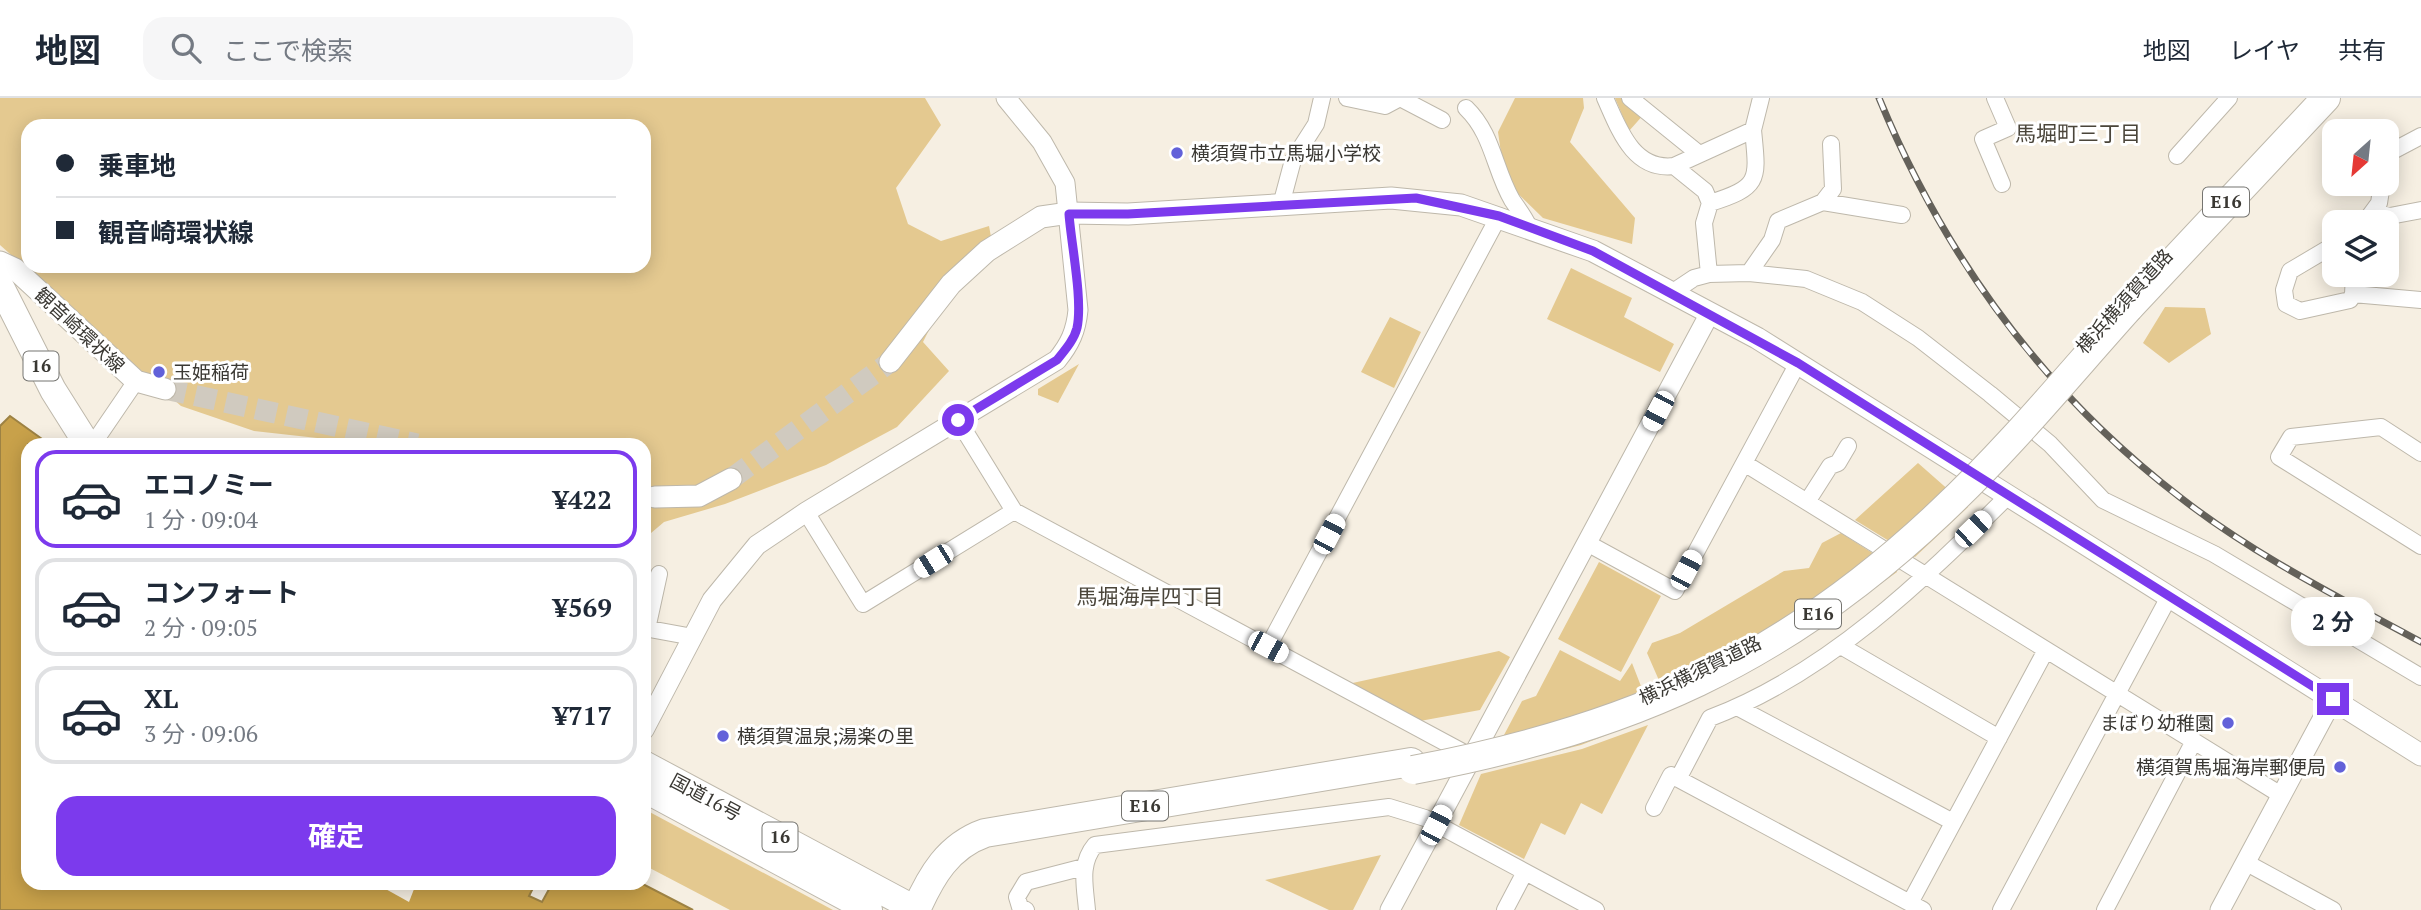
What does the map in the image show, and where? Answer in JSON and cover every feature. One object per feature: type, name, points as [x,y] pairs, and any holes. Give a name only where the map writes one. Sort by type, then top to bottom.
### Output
[{"type":"highway","name":"横浜横須賀道路","points":[[2126,306],[2313,98]]},
{"type":"highway","name":"横浜横須賀道路","points":[[932,910],[958,866],[974,854],[999,843],[1412,766],[1511,741],[1614,710],[1733,656],[1793,621],[1876,558],[1940,501],[2326,98]]},
{"type":"highway","name":"16","points":[[0,285],[53,390],[86,438]]},
{"type":"highway","name":"横浜横須賀道路","points":[[916,910],[930,879],[948,856],[962,843],[985,833],[1412,766]]},
{"type":"highway","name":"国道16号","points":[[651,768],[916,910]]},
{"type":"highway","name":"国道16号","points":[[651,793],[869,910]]},
{"type":"main road","points":[[890,362],[951,284],[987,251],[1041,217],[1416,198],[1499,216],[1593,251],[1673,292],[1798,363],[2421,755]]},
{"type":"main road","name":"観音崎環状線","points":[[0,262],[15,269],[136,381],[165,389]]},
{"type":"main road","points":[[655,497],[699,496],[731,479]]},
{"type":"street","points":[[651,717],[712,600],[757,545],[806,512],[1057,360],[1068,347],[1076,329],[1078,310],[1065,183],[1042,142],[1006,98]]},
{"type":"street","points":[[1281,205],[1293,160],[1316,124],[1322,98]]},
{"type":"street","points":[[1347,98],[1385,106],[1400,98],[1442,120]]},
{"type":"street","points":[[1605,98],[1636,156],[1663,167],[1674,166],[1753,130]]},
{"type":"street","points":[[1630,98],[1698,153]]},
{"type":"street","points":[[1995,98],[2008,128],[1983,139],[2002,184]]},
{"type":"street","points":[[2177,156],[2229,98]]},
{"type":"street","points":[[1710,203],[1738,194],[1752,180],[1757,168],[1753,130],[1756,101]]},
{"type":"street","points":[[1466,108],[1487,134],[1513,201],[1522,209],[1529,227]]},
{"type":"street","points":[[2399,148],[2421,136]]},
{"type":"street","points":[[1824,202],[1833,189],[1832,144]]},
{"type":"street","points":[[1674,166],[1705,191],[1710,203],[1704,223],[1709,274]]},
{"type":"street","points":[[1749,273],[1772,240],[1778,221],[1824,202],[1902,215]]},
{"type":"street","points":[[2399,214],[2421,209]]},
{"type":"street","points":[[1268,647],[1499,216]]},
{"type":"street","points":[[2322,252],[2290,271],[2284,290],[2286,304],[2300,312],[2350,300],[2353,287]]},
{"type":"street","points":[[1673,292],[1694,278],[1709,274],[1749,273],[1806,279],[1862,302],[1918,338],[1990,394],[2050,444],[2103,500],[2214,554],[2421,677]]},
{"type":"street","points":[[2353,294],[2421,300]]},
{"type":"street","points":[[1390,910],[1710,313]]},
{"type":"street","points":[[1587,543],[1675,591],[1798,363]]},
{"type":"street","points":[[94,438],[136,381]]},
{"type":"street","points":[[958,420],[1014,511],[1472,757]]},
{"type":"street","points":[[2421,453],[2381,426],[2291,437],[2279,457],[2421,546]]},
{"type":"street","points":[[1807,502],[1830,466],[1838,463],[1848,446]]},
{"type":"street","points":[[1744,463],[2281,795]]},
{"type":"street","points":[[1678,779],[1710,718],[1737,707],[1841,646],[1926,575],[2009,495]]},
{"type":"street","points":[[806,512],[863,604],[1014,511]]},
{"type":"street","points":[[651,605],[659,574]]},
{"type":"street","points":[[2001,910],[2170,595]]},
{"type":"street","points":[[651,629],[693,637]]},
{"type":"street","points":[[1841,646],[1999,738]]},
{"type":"street","points":[[1654,808],[1671,775],[1916,906],[1953,822],[2046,650]]},
{"type":"street","points":[[2220,910],[2333,699]]},
{"type":"street","points":[[1737,707],[1953,822]]},
{"type":"street","points":[[2105,910],[2194,741]]},
{"type":"street","points":[[1087,910],[1084,867],[1086,856],[1095,845],[1389,807],[1436,825],[1596,910]]},
{"type":"street","points":[[2245,862],[2333,910]]},
{"type":"street","points":[[1026,910],[1020,907],[1017,897],[1026,882],[1084,867]]},
{"type":"street","points":[[1505,910],[1525,872]]},
{"type":"shaded area","points":[[0,98],[925,98],[941,125],[896,188],[908,224],[941,241],[989,226],[994,253],[950,288],[923,342],[949,371],[897,427],[826,465],[725,504],[664,522],[651,533],[651,438],[317,438],[254,431],[181,406],[31,273],[651,273],[651,119],[21,119],[21,264],[0,245]]},
{"type":"shaded area","points":[[1515,98],[1583,98],[1584,108],[1570,142],[1635,218],[1632,244],[1543,218],[1505,181],[1498,132]]},
{"type":"shaded area","points":[[1615,98],[1621,98],[1645,113],[1629,131]]},
{"type":"shaded area","points":[[1571,268],[1632,298],[1624,317],[1674,344],[1660,372],[1547,319]]},
{"type":"shaded area","points":[[2165,307],[2205,308],[2211,334],[2169,363],[2143,343]]},
{"type":"shaded area","points":[[1390,317],[1421,332],[1394,388],[1361,372]]},
{"type":"shaded area","points":[[1079,364],[1058,403],[1038,395],[1038,389]]},
{"type":"shaded area","points":[[10,416],[41,438],[21,438],[21,890],[532,890],[529,896],[542,902],[549,890],[651,888],[693,910],[0,910],[0,426]]},
{"type":"shaded area","points":[[1918,463],[1968,507],[1915,557],[1855,520]]},
{"type":"shaded area","points":[[1841,533],[1896,568],[1897,572],[1787,646],[1672,710],[1647,653],[1652,643],[1680,633],[1784,571],[1809,568],[1822,543]]},
{"type":"shaded area","points":[[1599,562],[1661,596],[1621,672],[1558,639]]},
{"type":"shaded area","points":[[1560,650],[1620,681],[1632,663],[1653,717],[1581,745],[1486,769],[1522,701],[1536,696]]},
{"type":"shaded area","points":[[1499,651],[1510,657],[1480,710],[1420,721],[1348,684]]},
{"type":"shaded area","points":[[1648,725],[1602,814],[1581,803],[1565,835],[1541,823],[1524,859],[1459,825],[1481,774],[1582,749]]},
{"type":"shaded area","points":[[651,813],[833,910],[730,910],[651,869]]},
{"type":"shaded area","points":[[1381,855],[1353,910],[1329,910],[1265,880]]},
{"type":"pier","points":[[387,890],[414,890],[409,902]]},
{"type":"tunnel","points":[[731,479],[890,362]]},
{"type":"tunnel","points":[[165,389],[390,438]]},
{"type":"railway","points":[[1879,98],[1905,157],[1967,267],[2042,367],[2085,413],[2131,457],[2209,519],[2298,575],[2421,642]]},
{"type":"place","name":"横須賀市立馬堀小学校","points":[[1177,153]]},
{"type":"place","name":"玉姫稲荷","points":[[159,372]]},
{"type":"place","name":"まぼり幼稚園","points":[[2228,723]]},
{"type":"place","name":"横須賀温泉;湯楽の里","points":[[723,736]]},
{"type":"place","name":"横須賀馬堀海岸郵便局","points":[[2340,767]]},
{"type":"district","name":"馬堀町三丁目","points":[[2078,134]]},
{"type":"district","name":"馬堀海岸四丁目","points":[[1150,597]]},
{"type":"route","points":[[958,420],[1057,360],[1068,347],[1076,329],[1078,310],[1069,214],[1128,214],[1391,198],[1416,198],[1461,205],[1499,216],[1593,251],[1757,338],[2333,699]]}]
